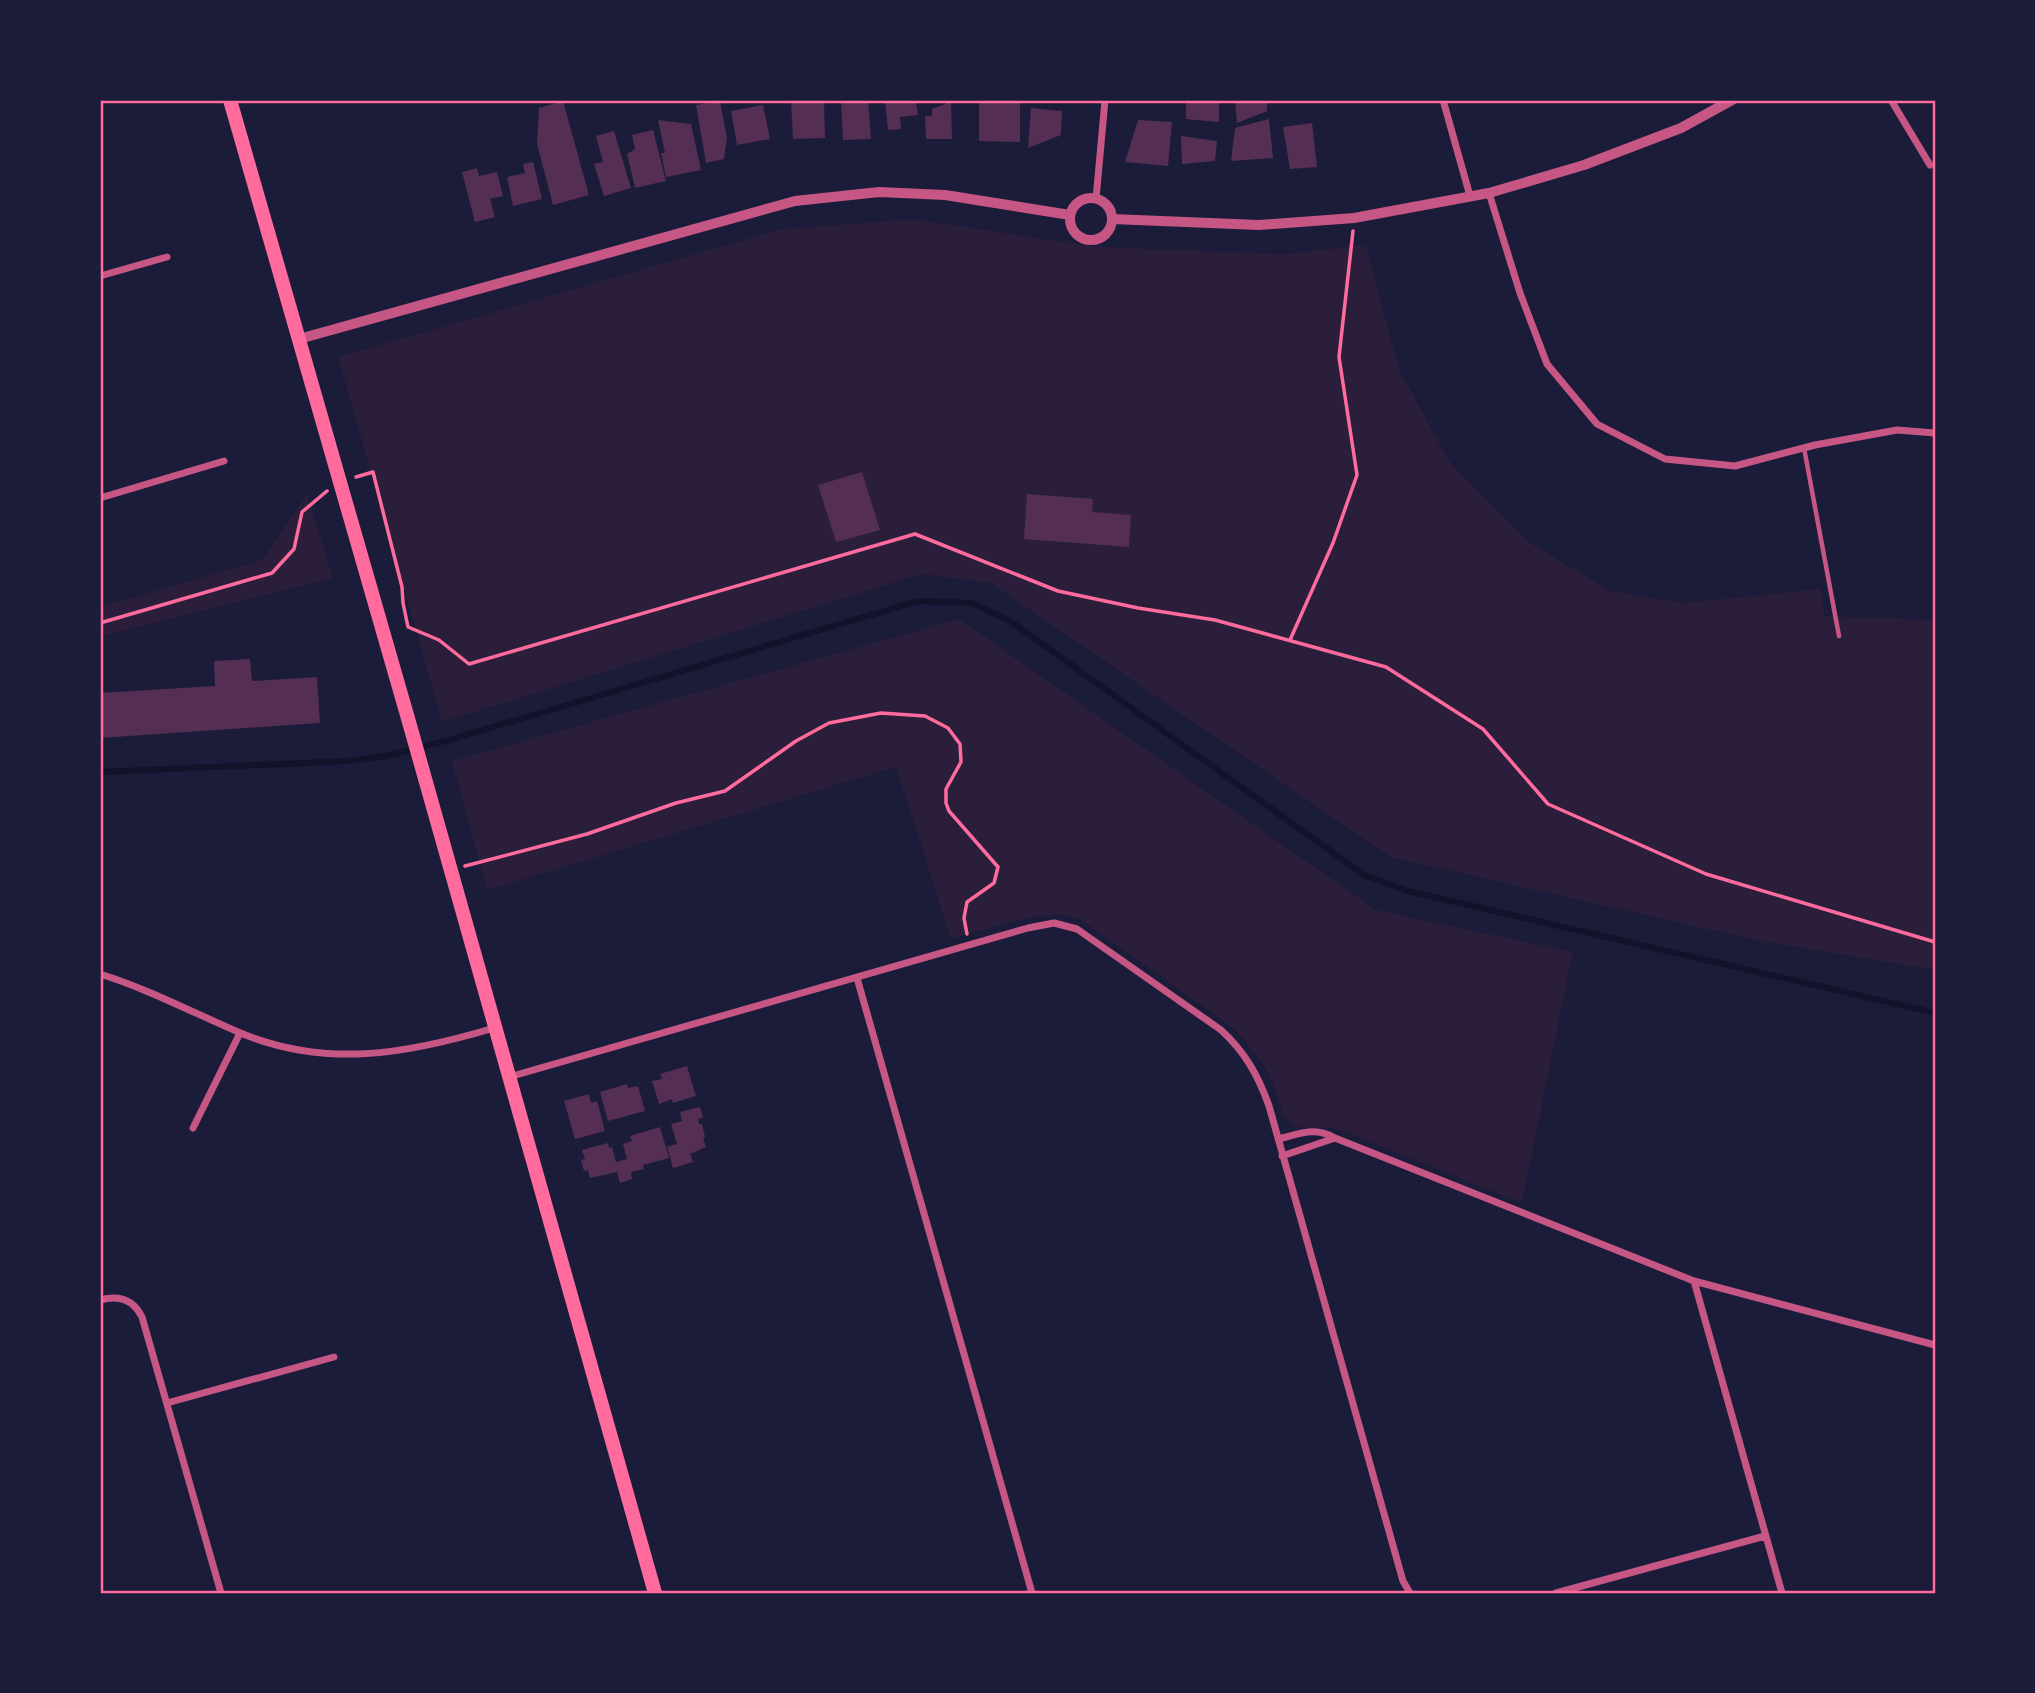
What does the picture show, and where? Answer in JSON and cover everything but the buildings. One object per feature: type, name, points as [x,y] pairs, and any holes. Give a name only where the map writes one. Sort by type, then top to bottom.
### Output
[{"type":"main road","points":[[230,100],[655,1593]]},
{"type":"street","points":[[1097,199],[1105,100]]},
{"type":"street","points":[[1443,100],[1470,196]]},
{"type":"street","points":[[1112,219],[1259,225],[1354,218],[1489,193],[1584,165],[1681,128],[1732,100]]},
{"type":"street","points":[[1891,100],[1930,165]]},
{"type":"street","points":[[299,339],[795,201],[879,192],[945,195],[1070,215]]},
{"type":"street","points":[[1489,193],[1520,293],[1547,364],[1597,424],[1665,459],[1735,466],[1804,448],[1897,430],[1935,433]]},
{"type":"street","points":[[1090,198],[1107,206],[1112,219],[1106,233],[1093,240],[1078,236],[1070,223],[1070,215],[1077,203],[1090,198]]},
{"type":"street","points":[[100,276],[167,257]]},
{"type":"street","points":[[100,498],[224,461]]},
{"type":"street","points":[[509,1077],[1028,928],[1054,923],[1077,929],[1091,937],[1233,1041],[1261,1084],[1403,1581],[1404,1593]]},
{"type":"street","points":[[100,974],[154,994],[240,1033],[294,1048],[369,1055],[427,1047],[494,1028]]},
{"type":"street","points":[[857,978],[1032,1593]]},
{"type":"street","points":[[193,1128],[240,1033]]},
{"type":"street","points":[[1278,1139],[1315,1131],[1325,1132],[1694,1281],[1935,1345]]},
{"type":"street","points":[[1282,1156],[1335,1138]]},
{"type":"street","points":[[1694,1281],[1782,1593]]},
{"type":"street","points":[[100,1300],[115,1297],[128,1301],[139,1310],[221,1593]]},
{"type":"street","points":[[167,1403],[334,1357]]},
{"type":"street","points":[[1556,1593],[1765,1536]]},
{"type":"street","points":[[1403,1581],[1410,1593]]},
{"type":"lane","points":[[1804,448],[1839,636]]},
{"type":"path","points":[[1290,640],[1333,543],[1357,475],[1339,358],[1354,218]]},
{"type":"path","points":[[100,623],[272,573],[294,549],[302,512],[340,482],[373,472],[402,587],[402,603],[408,627],[439,640],[469,664],[915,534],[1058,591],[1138,608],[1215,620],[1387,667],[1483,729],[1548,804],[1706,874],[1935,942]]},
{"type":"path","points":[[451,872],[475,862],[587,834],[676,803],[725,791],[796,741],[829,723],[881,713],[925,716],[948,728],[960,744],[961,762],[946,789],[949,811],[998,867],[994,883],[967,901],[964,918],[969,946]]},
{"type":"shaded area","points":[[914,219],[1096,247],[1284,254],[1366,245],[1399,369],[1449,461],[1528,542],[1611,591],[1683,603],[1821,589],[1824,616],[1935,620],[1935,970],[1756,940],[1390,857],[991,583],[922,574],[442,722],[338,357],[782,229]]},
{"type":"shaded area","points":[[307,494],[333,578],[100,637],[100,607],[262,560]]},
{"type":"shaded area","points":[[959,619],[1376,910],[1573,952],[1522,1203],[1345,1132],[1332,1128],[1302,1128],[1293,1125],[1282,1113],[1276,1091],[1264,1065],[1235,1029],[1078,918],[1063,915],[1031,917],[951,939],[896,767],[487,890],[452,761]]},
{"type":"waterway","points":[[100,772],[348,761],[386,756],[449,740],[918,601],[972,603],[1010,621],[1364,875],[1408,891],[1935,1013]]}]
